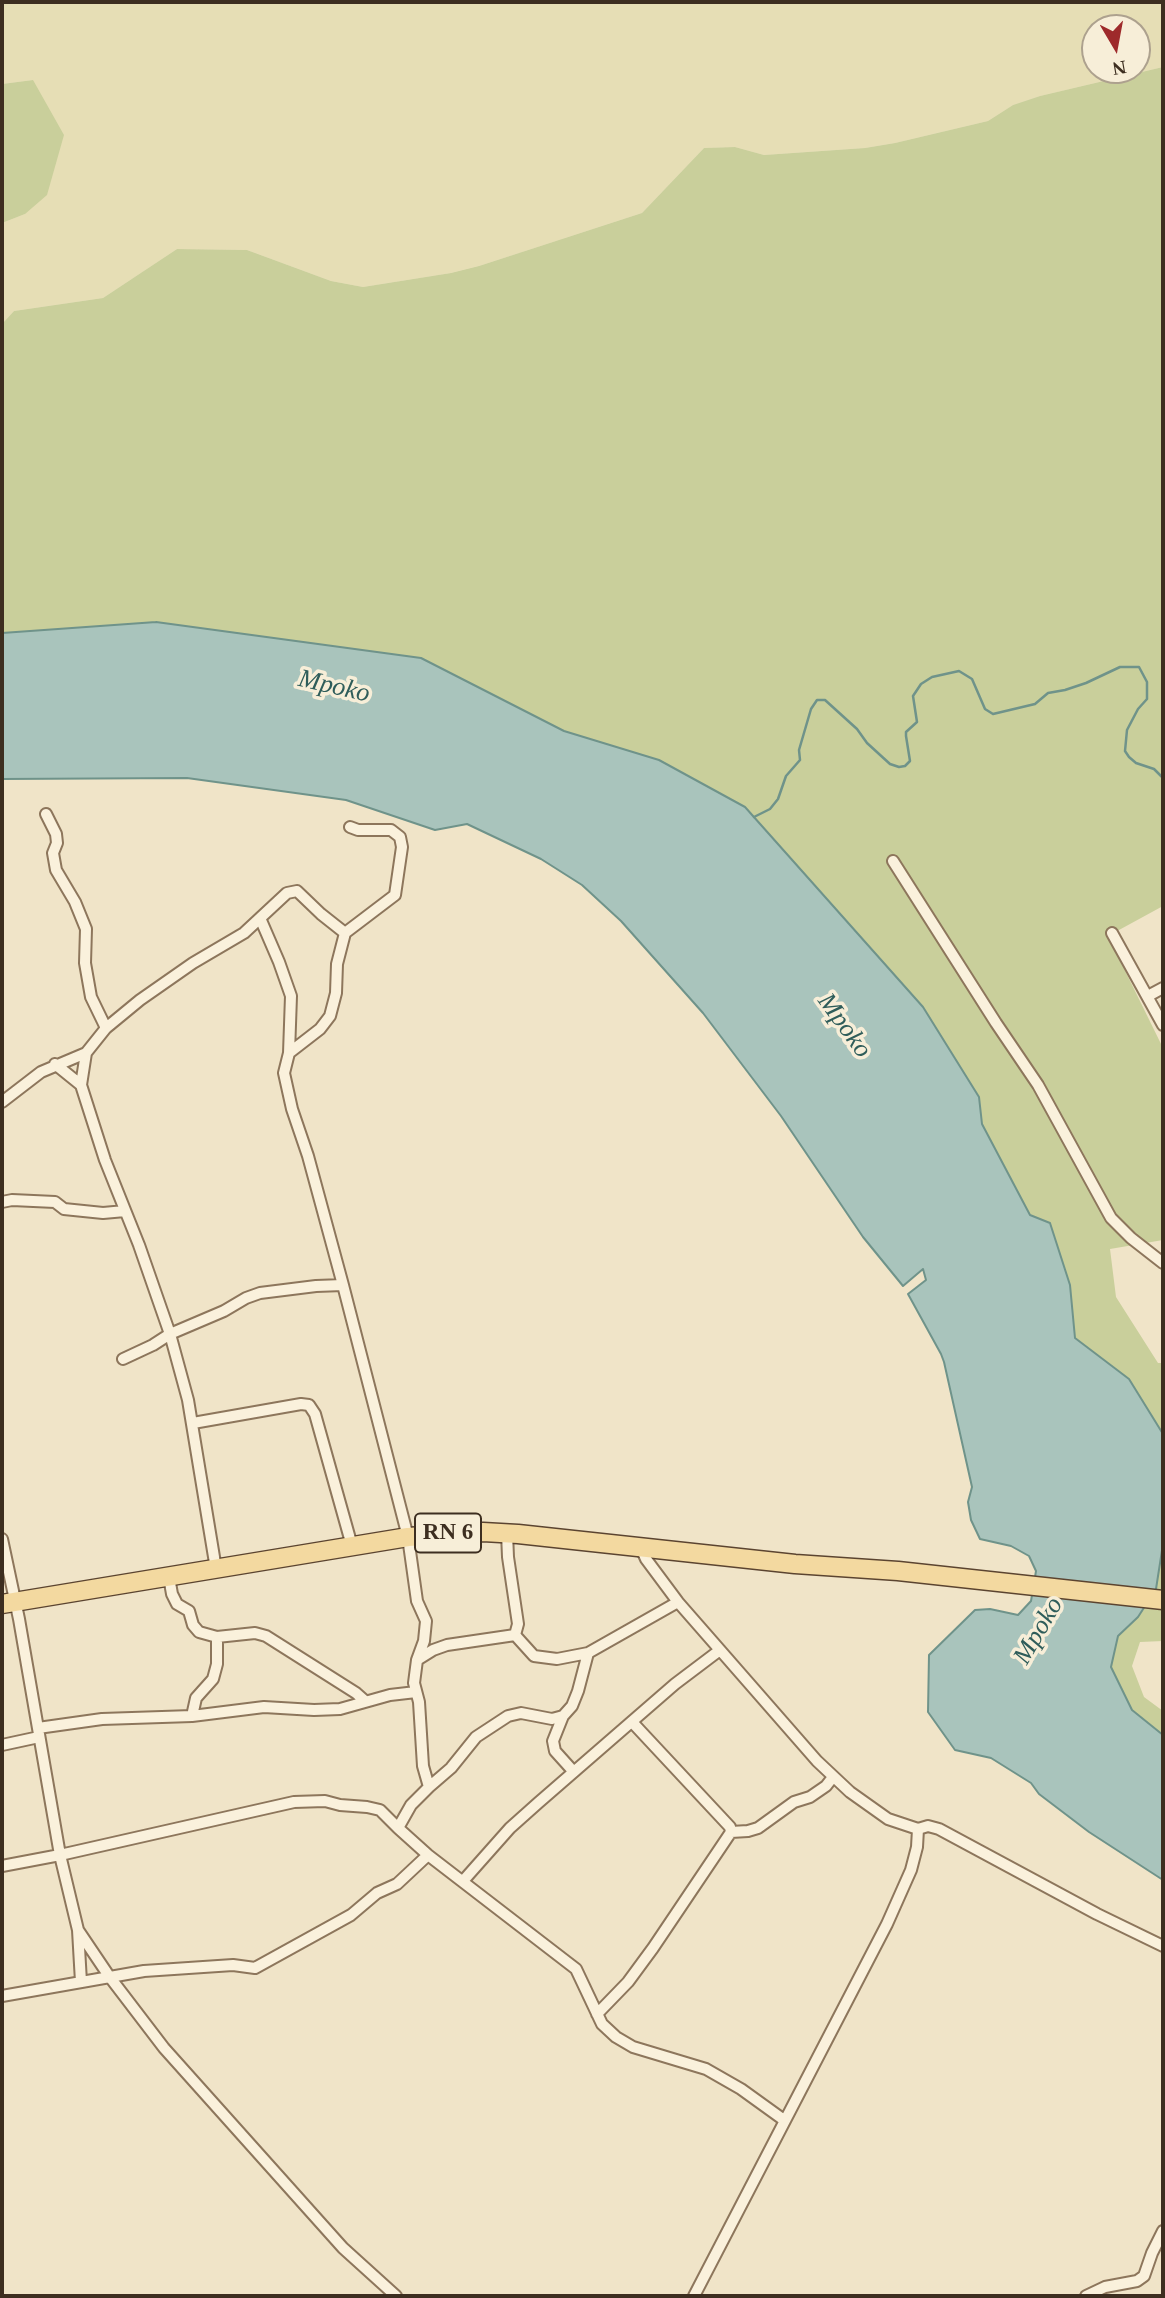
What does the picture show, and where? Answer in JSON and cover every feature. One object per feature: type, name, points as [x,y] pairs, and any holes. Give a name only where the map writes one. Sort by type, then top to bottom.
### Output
[{"type":"main road","name":"RN 6","points":[[8,1603],[408,1537],[483,1532],[1163,1600]]},
{"type":"street","points":[[46,814],[56,834],[57,843],[53,853],[56,870],[75,902],[86,929],[85,963],[91,997],[106,1028]]},
{"type":"street","points":[[289,1053],[320,1028],[330,1016],[336,993],[337,964],[345,933],[394,895],[402,846],[400,837],[391,830],[358,830],[350,827]]},
{"type":"street","points":[[893,861],[1038,1085],[1111,1218],[1163,1263]]},
{"type":"street","points":[[216,1569],[193,1423],[180,1366],[105,1160],[81,1085],[86,1053],[106,1028],[140,1000],[193,963],[244,933],[287,893],[297,891],[345,933]]},
{"type":"street","points":[[260,918],[291,996],[289,1053],[284,1073],[292,1110],[308,1156],[343,1285],[408,1537],[417,1601],[426,1621],[414,1683],[422,1728],[420,1748],[429,1787]]},
{"type":"street","points":[[1112,933],[1163,1025]]},
{"type":"street","points":[[1148,996],[1163,988]]},
{"type":"street","points":[[2,1102],[40,1072],[86,1053]]},
{"type":"street","points":[[55,1064],[81,1085]]},
{"type":"street","points":[[2,1202],[55,1202],[64,1209],[103,1213],[125,1211]]},
{"type":"street","points":[[122,1359],[260,1293],[331,1284],[343,1285]]},
{"type":"street","points":[[193,1423],[301,1404],[309,1405],[315,1414],[352,1546]]},
{"type":"street","points":[[507,1534],[518,1624],[515,1635]]},
{"type":"street","points":[[2,1539],[8,1603],[19,1619],[60,1855],[78,1930],[81,1982]]},
{"type":"street","points":[[641,1548],[678,1602],[833,1777],[888,1819],[918,1829],[928,1826],[939,1829],[1097,1914],[1163,1946]]},
{"type":"street","points":[[169,1577],[177,1604],[189,1611],[193,1625],[199,1632],[217,1637],[255,1633],[266,1636],[365,1701]]},
{"type":"street","points":[[515,1635],[534,1656],[557,1659],[588,1653],[678,1602]]},
{"type":"street","points":[[417,1660],[447,1645],[515,1635]]},
{"type":"street","points":[[192,1716],[196,1698],[214,1679],[217,1637]]},
{"type":"street","points":[[463,1881],[510,1828],[676,1684],[720,1650]]},
{"type":"street","points":[[573,1772],[555,1751],[553,1741],[563,1716],[572,1706],[578,1692],[588,1653]]},
{"type":"street","points":[[2,1745],[39,1733],[102,1719],[192,1716],[264,1707],[340,1709],[390,1695],[416,1692]]},
{"type":"street","points":[[398,1828],[411,1805],[451,1768],[476,1737],[508,1716],[521,1713],[552,1719],[563,1716]]},
{"type":"street","points":[[597,2014],[628,1982],[731,1832],[730,1827],[632,1723]]},
{"type":"street","points":[[731,1832],[758,1828],[794,1802],[810,1797],[826,1786],[833,1777]]},
{"type":"street","points":[[2,1866],[294,1802],[325,1801],[380,1810],[428,1855],[576,1969],[602,2024],[616,2037],[632,2048],[706,2069],[784,2120]]},
{"type":"street","points":[[694,2296],[887,1924],[911,1870],[918,1829]]},
{"type":"street","points":[[2,1996],[144,1971],[233,1965],[255,1968],[351,1915],[377,1893],[397,1884],[428,1855]]},
{"type":"street","points":[[78,1930],[164,2048],[343,2248],[396,2296]]},
{"type":"street","points":[[1086,2296],[1105,2287],[1138,2281],[1144,2276],[1163,2231]]},
{"type":"shaded area","points":[[2,2],[1163,2],[1163,67],[1151,70],[1151,14],[1081,14],[1081,84],[1091,84],[1013,105],[988,121],[865,148],[764,155],[735,147],[704,148],[642,213],[479,266],[363,287],[331,281],[247,250],[177,249],[103,298],[14,311],[2,324],[2,223],[25,214],[33,80],[2,84]]},
{"type":"green space","points":[[1163,67],[1163,906],[1108,936],[1163,1048],[1163,1240],[1110,1249],[1116,1297],[1158,1363],[1163,1363],[1163,1434],[1129,1379],[1075,1338],[1070,1285],[1050,1223],[1030,1215],[982,1124],[979,1097],[923,1007],[745,807],[659,760],[564,731],[421,658],[156,622],[2,633],[2,324],[14,311],[103,298],[177,249],[247,250],[331,281],[363,287],[451,273],[642,213],[704,148],[735,147],[764,155],[865,148],[895,143],[988,121],[1013,105],[1091,84],[1151,84],[1151,70]]},
{"type":"green space","points":[[33,80],[64,135],[47,195],[25,214],[2,223],[2,84]]},
{"type":"green space","points":[[1163,1544],[1163,1641],[1140,1642],[1132,1666],[1144,1697],[1163,1711],[1163,1735],[1132,1710],[1111,1667],[1118,1636],[1138,1617],[1156,1589]]},
{"type":"water","name":"Mpoko","points":[[156,622],[421,658],[564,731],[659,760],[745,807],[923,1007],[979,1097],[982,1124],[1030,1215],[1050,1223],[1070,1285],[1075,1338],[1129,1379],[1163,1434],[1163,1544],[1156,1589],[1138,1617],[1118,1636],[1111,1667],[1132,1710],[1163,1735],[1163,1880],[1089,1832],[1039,1794],[1031,1783],[991,1758],[955,1750],[928,1712],[929,1655],[975,1610],[990,1609],[1018,1615],[1031,1601],[1036,1571],[1029,1556],[1011,1546],[980,1539],[971,1520],[968,1502],[972,1487],[944,1362],[908,1294],[926,1280],[923,1269],[903,1286],[863,1237],[781,1116],[703,1013],[621,921],[582,885],[541,859],[467,824],[435,830],[346,800],[187,778],[2,779],[2,633]]},
{"type":"waterway","points":[[754,817],[770,809],[778,799],[786,776],[800,760],[799,750],[811,709],[817,700],[825,700],[890,764],[905,766],[910,761],[906,732],[917,722],[913,696],[921,684],[932,677],[959,671],[972,679],[985,709],[993,714],[1035,704],[1048,693],[1086,683],[1120,667],[1139,667],[1147,682],[1147,699],[1138,709],[1127,730],[1125,751],[1136,763],[1154,769],[1163,778]]}]
